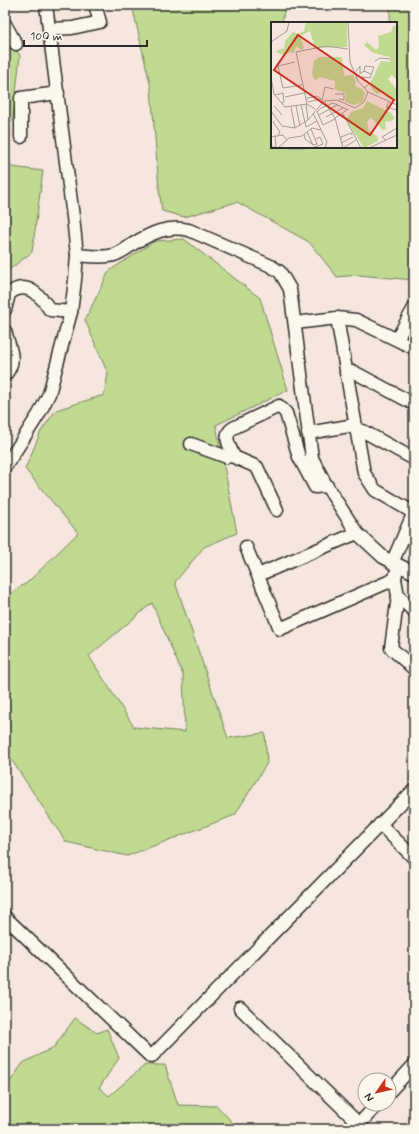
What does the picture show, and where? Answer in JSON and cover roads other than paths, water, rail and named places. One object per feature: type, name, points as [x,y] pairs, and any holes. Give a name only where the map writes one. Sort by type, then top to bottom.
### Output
[{"type":"street","points":[[6,465],[39,414],[49,394],[71,312],[77,255],[46,5]]},
{"type":"street","points":[[50,29],[72,28],[100,22],[95,5]]},
{"type":"street","points":[[5,24],[16,44]]},
{"type":"street","points":[[21,137],[21,98],[58,93]]},
{"type":"street","points":[[77,255],[116,255],[146,236],[169,228],[189,230],[271,266],[280,272],[287,281],[290,289],[312,458],[327,486],[356,532],[371,547],[395,564],[414,573]]},
{"type":"street","points":[[5,310],[9,294],[15,290],[25,288],[37,293],[50,310],[71,312]]},
{"type":"street","points":[[397,339],[414,308]]},
{"type":"street","points":[[295,323],[337,318],[356,320],[414,348]]},
{"type":"street","points":[[337,318],[364,473],[375,490],[414,513],[395,564],[395,579],[398,596],[391,648],[414,669]]},
{"type":"street","points":[[5,331],[13,360],[12,367],[5,375]]},
{"type":"street","points":[[346,373],[354,372],[414,404]]},
{"type":"street","points":[[277,510],[257,467],[234,457],[227,441],[229,430],[279,406],[286,413],[299,457],[315,487],[327,486]]},
{"type":"street","points":[[308,433],[356,428],[414,459]]},
{"type":"street","points":[[191,444],[227,457],[233,454]]},
{"type":"street","points":[[258,575],[356,532]]},
{"type":"street","points":[[246,547],[280,629],[395,579]]},
{"type":"street","points":[[398,596],[414,611]]},
{"type":"street","points":[[5,917],[151,1057],[414,790]]},
{"type":"street","points":[[380,824],[414,858]]},
{"type":"street","points":[[240,1008],[359,1124],[370,1112]]},
{"type":"street","points":[[397,1083],[414,1065]]}]
